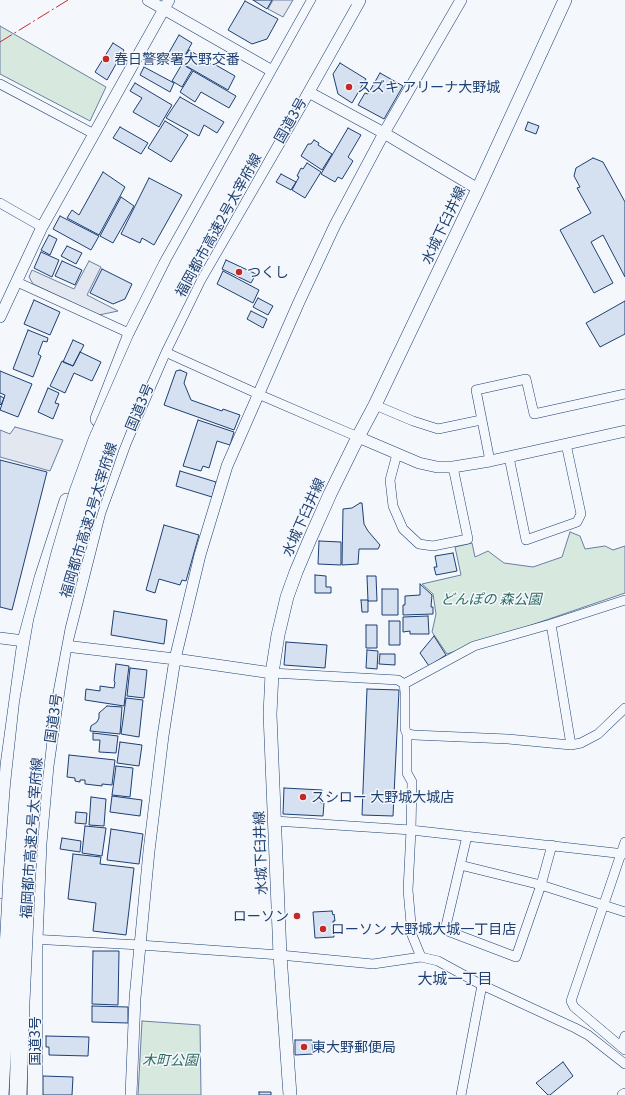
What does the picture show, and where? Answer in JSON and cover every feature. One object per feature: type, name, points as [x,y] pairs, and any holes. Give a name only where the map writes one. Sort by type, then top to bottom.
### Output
[{"type":"highway","points":[[0,891],[8,764],[25,641],[42,578],[65,508],[131,334],[166,265],[315,0]]},
{"type":"highway","name":"福岡都市高速2号太宰府線","points":[[0,1095],[12,876],[19,785],[28,703],[42,622],[60,553],[76,500],[97,440],[141,340],[178,266],[326,0]]},
{"type":"highway","name":"福岡都市高速2号太宰府線","points":[[18,1095],[26,880],[33,788],[43,699],[57,624],[74,558],[111,446],[154,346],[190,273],[344,0]]},
{"type":"highway","name":"国道3号","points":[[35,1095],[35,940],[39,843],[46,766],[64,646],[98,512],[124,441],[163,351],[198,279],[358,0]]},
{"type":"main road","name":"水城下臼井線","points":[[290,1095],[280,955],[270,714],[272,673],[278,635],[287,598],[310,539],[478,189],[565,0]]},
{"type":"street","points":[[148,0],[166,4],[275,73],[384,133],[478,189]]},
{"type":"street","points":[[131,1095],[135,998],[150,843],[175,659],[200,555],[227,466],[299,302],[332,232],[384,133],[461,0]]},
{"type":"street","points":[[0,317],[42,227],[166,4]]},
{"type":"street","points":[[0,84],[94,134]]},
{"type":"street","points":[[0,203],[42,227]]},
{"type":"street","points":[[17,282],[131,334]]},
{"type":"street","points":[[163,351],[397,454],[419,463],[437,467],[453,467],[490,461],[625,431]]},
{"type":"street","points":[[490,461],[476,390],[526,379],[534,414],[625,394]]},
{"type":"street","points":[[375,405],[413,421],[438,429],[481,420]]},
{"type":"street","points":[[509,457],[526,540],[577,522],[581,514],[566,444]]},
{"type":"street","points":[[397,454],[390,480],[393,506],[403,529],[419,544],[433,546],[468,539],[453,467]]},
{"type":"street","points":[[404,684],[474,646],[551,624],[625,600]]},
{"type":"street","points":[[551,624],[571,745]]},
{"type":"street","points":[[0,638],[175,659],[272,673],[398,680],[404,684],[405,729],[407,734],[407,772],[412,782],[408,890],[412,936],[421,957]]},
{"type":"street","points":[[407,734],[508,739],[571,745],[598,734],[625,708]]},
{"type":"street","points":[[275,821],[411,830],[623,854]]},
{"type":"street","points":[[467,836],[445,930],[516,957],[541,885],[552,845]]},
{"type":"street","points":[[623,1048],[574,1007],[571,1001],[603,904],[623,854],[625,842]]},
{"type":"street","points":[[460,865],[541,885],[625,912]]},
{"type":"street","points":[[0,937],[280,955],[373,964],[421,957],[438,961],[482,985],[575,1028],[588,1035],[625,1064]]},
{"type":"street","points":[[461,1095],[482,985]]},
{"type":"street","points":[[623,1048],[625,1036]]},
{"type":"green space","points":[[0,26],[106,87],[90,121],[0,74]]},
{"type":"green space","name":"どんぽの 森公園","points":[[570,532],[580,536],[585,549],[605,546],[613,550],[625,546],[625,593],[447,654],[432,632],[436,614],[433,594],[422,584],[461,575],[455,547],[472,543],[475,557],[488,551],[504,563],[533,567],[562,557]]},
{"type":"green space","name":"木町公園","points":[[142,1021],[200,1025],[201,1095],[138,1095]]},
{"type":"shaded area","points":[[273,0],[293,0],[283,17],[268,9]]},
{"type":"shaded area","points":[[89,261],[101,267],[87,295],[118,311],[99,315],[33,284],[29,277],[32,270],[74,289]]},
{"type":"shaded area","points":[[15,427],[63,440],[50,471],[0,457],[0,430],[10,434]]},
{"type":"building","points":[[253,0],[272,0],[267,9]]},
{"type":"building","points":[[245,1],[278,19],[267,39],[252,44],[228,30]]},
{"type":"building","points":[[179,35],[192,43],[180,64],[167,56]]},
{"type":"building","points":[[113,43],[124,50],[107,80],[95,72]]},
{"type":"building","points":[[189,50],[209,63],[214,64],[235,76],[228,90],[181,63]]},
{"type":"building","name":"スズキ アリーナ大野城","points":[[340,63],[366,79],[352,103],[338,94],[333,74]]},
{"type":"building","points":[[182,64],[192,70],[182,87],[172,81]]},
{"type":"building","points":[[144,67],[174,83],[170,92],[140,75]]},
{"type":"building","points":[[193,71],[236,96],[229,108],[201,92],[195,102],[180,92]]},
{"type":"building","points":[[380,73],[403,86],[384,119],[358,105],[365,93],[368,94]]},
{"type":"building","points":[[135,83],[172,105],[159,127],[133,112],[142,98],[130,91]]},
{"type":"building","points":[[180,97],[224,122],[217,133],[204,125],[199,136],[166,118]]},
{"type":"building","points":[[165,121],[188,135],[171,162],[148,148]]},
{"type":"building","points":[[528,122],[539,126],[536,134],[525,130]]},
{"type":"building","points":[[120,127],[148,143],[141,154],[113,138]]},
{"type":"building","points":[[348,128],[361,135],[348,157],[353,161],[342,179],[338,177],[335,182],[321,174]]},
{"type":"building","points":[[314,140],[319,143],[318,145],[332,154],[322,170],[301,156],[308,144],[311,144]]},
{"type":"building","points":[[593,158],[603,162],[625,202],[625,277],[603,235],[591,242],[613,283],[594,293],[560,230],[591,213],[577,188],[580,187],[574,176],[576,168]]},
{"type":"building","points":[[307,163],[321,172],[305,198],[292,190],[299,177],[297,176],[301,168],[303,169]]},
{"type":"building","points":[[103,172],[125,187],[99,235],[67,218],[72,210],[79,215]]},
{"type":"building","points":[[281,174],[296,182],[291,190],[276,182]]},
{"type":"building","points":[[149,178],[182,195],[154,245],[142,238],[140,243],[121,234]]},
{"type":"building","points":[[121,197],[134,206],[113,243],[100,236]]},
{"type":"building","points":[[60,216],[99,236],[91,250],[53,229]]},
{"type":"building","points":[[49,235],[57,239],[50,255],[41,250]]},
{"type":"building","points":[[67,246],[82,253],[76,264],[61,256]]},
{"type":"building","points":[[41,252],[59,260],[52,277],[34,268]]},
{"type":"building","name":"つくし","points":[[226,260],[256,274],[251,283],[222,269]]},
{"type":"building","points":[[62,261],[82,270],[75,285],[55,276]]},
{"type":"building","points":[[102,269],[132,284],[125,299],[113,304],[90,293]]},
{"type":"building","points":[[223,271],[259,290],[253,303],[217,284]]},
{"type":"building","points":[[258,298],[273,306],[268,315],[253,307]]},
{"type":"building","points":[[34,300],[60,312],[50,335],[24,324]]},
{"type":"building","points":[[625,301],[625,334],[600,347],[586,323]]},
{"type":"building","points":[[251,311],[267,319],[263,328],[247,319]]},
{"type":"building","points":[[28,330],[48,338],[47,342],[43,341],[38,354],[41,356],[33,377],[13,369]]},
{"type":"building","points":[[73,340],[84,345],[73,366],[63,362]]},
{"type":"building","points":[[80,352],[101,362],[92,381],[74,373],[65,393],[50,386],[62,361],[73,366]]},
{"type":"building","points":[[180,370],[187,373],[184,383],[191,400],[222,411],[223,409],[240,415],[234,430],[164,405],[176,371]]},
{"type":"building","points":[[0,371],[32,384],[18,417],[0,410],[5,395],[0,393]]},
{"type":"building","points":[[48,388],[59,393],[55,403],[59,404],[53,419],[38,412]]},
{"type":"building","points":[[0,396],[4,398],[1,405],[0,404]]},
{"type":"building","points":[[198,420],[234,432],[230,445],[217,441],[209,468],[203,466],[201,471],[183,466]]},
{"type":"building","points":[[0,460],[47,472],[12,610],[0,607]]},
{"type":"building","points":[[180,471],[216,482],[212,497],[176,486]]},
{"type":"building","points":[[362,503],[364,524],[380,545],[378,549],[359,549],[358,564],[342,565],[343,509],[352,508]]},
{"type":"building","points":[[164,525],[199,535],[186,581],[182,580],[180,585],[159,579],[155,593],[146,590]]},
{"type":"building","points":[[319,541],[341,542],[341,565],[318,564]]},
{"type":"building","points":[[453,553],[457,571],[436,575],[434,567],[437,567],[435,556]]},
{"type":"building","points":[[315,575],[326,576],[326,587],[331,587],[331,593],[315,593]]},
{"type":"building","points":[[367,576],[376,576],[377,601],[368,601]]},
{"type":"building","points":[[420,584],[432,595],[431,607],[433,607],[433,614],[403,615],[405,596],[420,595]]},
{"type":"building","points":[[382,589],[398,589],[398,615],[382,615]]},
{"type":"building","points":[[361,600],[368,600],[368,612],[362,612]]},
{"type":"building","points":[[114,611],[167,620],[164,644],[111,635]]},
{"type":"building","points":[[428,616],[429,634],[410,634],[410,631],[403,632],[403,617]]},
{"type":"building","points":[[389,621],[400,621],[400,645],[389,645]]},
{"type":"building","points":[[366,625],[377,625],[377,648],[366,648]]},
{"type":"building","points":[[434,636],[446,655],[429,666],[420,653]]},
{"type":"building","points":[[286,642],[327,645],[325,668],[284,665]]},
{"type":"building","points":[[367,650],[378,651],[377,669],[366,668]]},
{"type":"building","points":[[380,654],[395,654],[395,665],[379,664]]},
{"type":"building","points":[[116,664],[129,666],[124,706],[85,700],[86,689],[100,691],[100,686],[114,688]]},
{"type":"building","points":[[130,668],[147,670],[144,698],[127,696]]},
{"type":"building","points":[[367,689],[399,690],[393,816],[362,815]]},
{"type":"building","points":[[126,698],[143,700],[139,737],[121,734]]},
{"type":"building","points":[[107,706],[122,707],[120,734],[90,731],[91,726],[97,722],[99,718],[99,713]]},
{"type":"building","points":[[93,733],[118,736],[116,753],[99,752],[100,740],[93,740]]},
{"type":"building","points":[[120,742],[142,745],[139,766],[117,763]]},
{"type":"building","points":[[69,755],[115,760],[112,785],[102,784],[102,786],[85,784],[85,780],[80,780],[80,782],[75,781],[75,778],[67,777]]},
{"type":"building","points":[[116,766],[133,768],[130,797],[112,795]]},
{"type":"building","name":"スシロー 大野城大城店","points":[[284,788],[322,790],[321,803],[324,803],[323,816],[283,814]]},
{"type":"building","points":[[112,796],[142,800],[140,816],[110,812]]},
{"type":"building","points":[[91,797],[106,799],[104,826],[89,825]]},
{"type":"building","points":[[76,812],[87,813],[86,824],[75,823]]},
{"type":"building","points":[[85,826],[106,828],[102,856],[82,853]]},
{"type":"building","points":[[111,829],[143,834],[139,864],[107,860]]},
{"type":"building","points":[[62,838],[81,841],[80,852],[60,849]]},
{"type":"building","points":[[73,854],[101,857],[100,864],[134,868],[126,935],[93,931],[96,903],[68,899]]},
{"type":"building","name":"ローソン 大野城大城一丁目店","points":[[332,911],[335,921],[333,921],[334,937],[315,938],[313,912]]},
{"type":"building","points":[[93,951],[119,951],[118,1005],[92,1004]]},
{"type":"building","points":[[92,1006],[128,1007],[128,1023],[92,1022]]},
{"type":"building","points":[[46,1036],[89,1037],[88,1056],[49,1055],[49,1047],[46,1047]]},
{"type":"building","name":"東大野郵便局","points":[[295,1040],[312,1040],[313,1054],[295,1055]]},
{"type":"building","points":[[563,1062],[573,1076],[550,1095],[548,1095],[536,1083]]},
{"type":"building","points":[[43,1076],[73,1077],[72,1095],[43,1095]]},
{"type":"building","points":[[259,1092],[271,1092],[271,1095],[259,1095]]},
{"type":"power","points":[[0,42],[68,0]]},
{"type":"place","name":"春日警察署大野交番","points":[[106,59]]},
{"type":"place","name":"スズキ アリーナ大野城","points":[[349,87]]},
{"type":"place","name":"つくし","points":[[239,272]]},
{"type":"place","name":"スシロー 大野城大城店","points":[[303,797]]},
{"type":"place","name":"ローソン","points":[[297,916]]},
{"type":"place","name":"ローソン 大野城大城一丁目店","points":[[323,929]]},
{"type":"place","name":"東大野郵便局","points":[[304,1047]]},
{"type":"district","name":"大城一丁目","points":[[455,978]]}]
